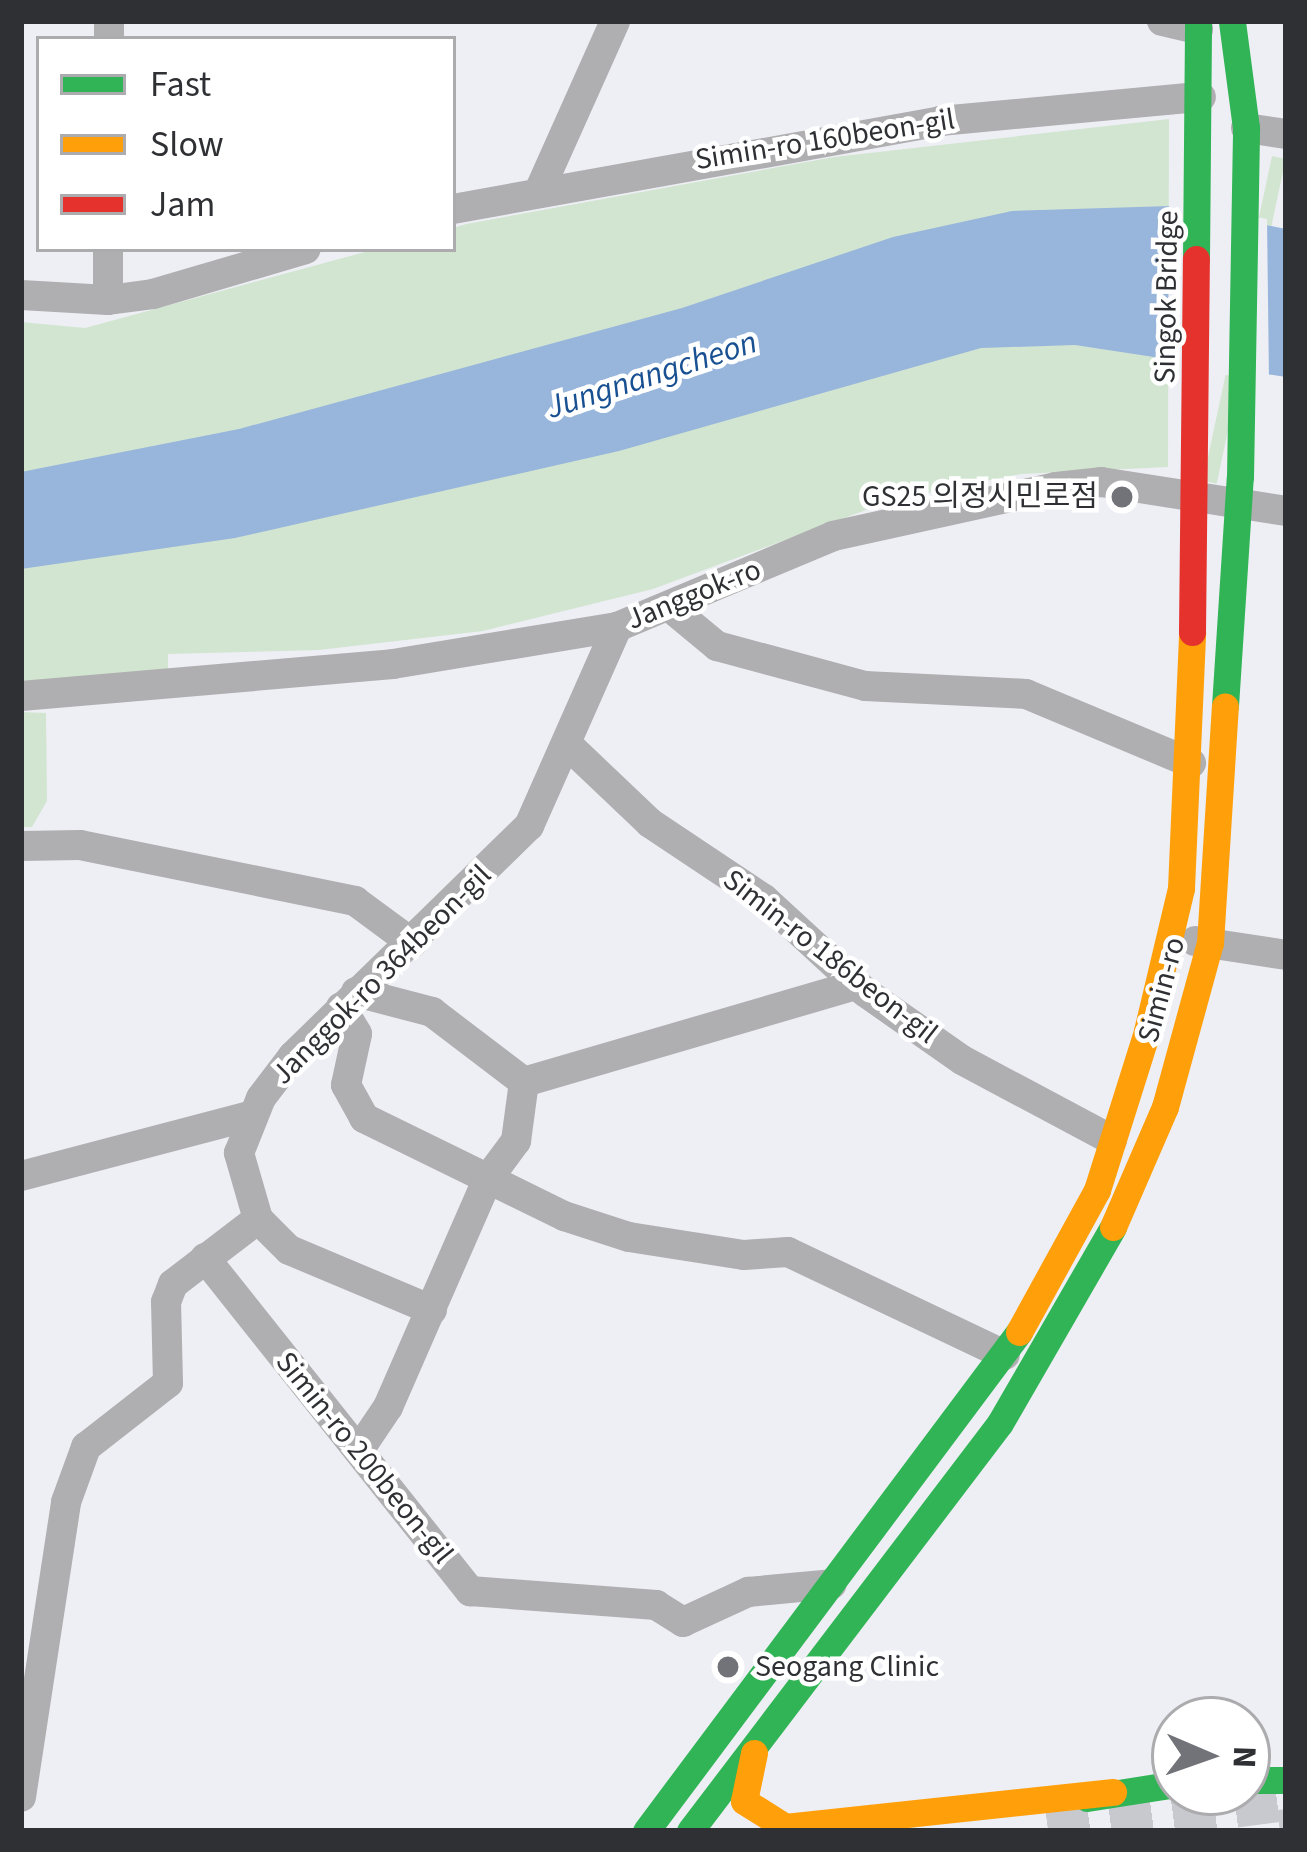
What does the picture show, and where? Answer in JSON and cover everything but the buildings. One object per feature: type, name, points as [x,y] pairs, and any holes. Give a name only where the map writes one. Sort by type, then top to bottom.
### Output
[{"type":"street","points":[[541,189],[615,21]]},
{"type":"street","points":[[1162,21],[1198,25],[1202,108]]},
{"type":"street","name":"Simin-ro","points":[[690,1831],[777,1710],[1000,1423],[1066,1317],[1165,1107],[1210,943],[1239,490],[1246,128],[1232,21]]},
{"type":"street","name":"Simin-ro 160beon-gil","points":[[456,208],[541,189],[940,121],[1202,108]]},
{"type":"street","name":"Singok Bridge","points":[[1197,487],[1202,108]]},
{"type":"street","points":[[1246,128],[1286,134]]},
{"type":"street","points":[[108,252],[108,300]]},
{"type":"street","points":[[21,295],[108,300],[294,252]]},
{"type":"street","name":"Janggok-ro","points":[[21,696],[393,664],[617,627],[833,536],[999,497],[1101,482],[1239,490],[1286,511]]},
{"type":"street","name":"Simin-ro","points":[[646,1831],[1005,1355],[1082,1222],[1112,1140],[1171,937],[1192,763],[1197,487]]},
{"type":"street","points":[[671,608],[717,646],[865,686],[1026,694],[1192,763]]},
{"type":"street","name":"Janggok-ro 364beon-gil","points":[[258,1219],[239,1153],[253,1115],[348,999],[412,943],[529,826],[617,627]]},
{"type":"street","name":"Simin-ro 186beon-gil","points":[[568,746],[650,823],[764,899],[856,985],[962,1060],[1112,1140]]},
{"type":"street","points":[[21,846],[80,845],[355,901],[412,943]]},
{"type":"street","points":[[1171,937],[1286,956]]},
{"type":"street","points":[[524,1082],[856,985]]},
{"type":"street","points":[[524,1082],[432,1012],[348,999],[357,1034],[346,1085],[364,1118],[487,1180],[628,1238],[744,1255],[788,1252],[1005,1355]]},
{"type":"street","points":[[358,1450],[388,1407],[487,1180],[516,1141],[524,1082]]},
{"type":"street","points":[[21,1176],[253,1115]]},
{"type":"street","points":[[21,1797],[66,1502],[86,1447],[168,1383],[166,1302],[173,1283],[258,1219],[289,1250],[431,1310]]},
{"type":"street","name":"Simin-ro 200beon-gil","points":[[205,1258],[470,1591],[656,1605],[683,1622],[748,1592],[832,1584]]},
{"type":"street","points":[[777,1710],[742,1789],[754,1813],[778,1826],[1151,1787]]},
{"type":"street","points":[[1080,1827],[1093,1801],[1113,1792]]},
{"type":"street","points":[[956,1831],[1113,1792]]},
{"type":"green space","points":[[1169,119],[1168,467],[1021,474],[893,500],[653,589],[483,631],[319,650],[168,654],[168,675],[21,683],[21,322],[85,328],[365,252],[456,252],[456,227],[466,224],[834,157]]},
{"type":"green space","points":[[1272,156],[1286,159],[1217,484],[1203,481]]},
{"type":"green space","points":[[21,712],[46,713],[47,801],[32,827],[21,827]]},
{"type":"water","name":"Jungnangcheon","points":[[1171,206],[1286,229],[1286,377],[1075,345],[981,348],[619,451],[235,538],[21,569],[21,472],[239,429],[682,308],[893,237],[1012,211]]},
{"type":"pier","points":[[1169,200],[1267,219],[1269,381],[1168,367]]},
{"type":"tunnel","points":[[1048,1831],[1286,1800]]},
{"type":"tunnel","points":[[1280,1831],[1286,1830]]},
{"type":"traffic: fast","points":[[1196,259],[1198,21]]},
{"type":"traffic: fast","points":[[1225,706],[1240,477],[1246,128],[1232,21]]},
{"type":"traffic: fast","points":[[690,1831],[1000,1423],[1113,1227]]},
{"type":"traffic: fast","points":[[646,1831],[1019,1332]]},
{"type":"traffic: fast","points":[[1271,1780],[1286,1780]]},
{"type":"traffic: fast","points":[[1087,1798],[1151,1788]]},
{"type":"traffic: slow","points":[[1019,1332],[1097,1190],[1147,1031],[1181,888],[1192,632]]},
{"type":"traffic: slow","points":[[1113,1227],[1165,1107],[1210,943],[1225,706]]},
{"type":"traffic: slow","points":[[754,1753],[744,1801],[785,1827],[1113,1792]]},
{"type":"traffic: jam","points":[[1192,632],[1196,259]]},
{"type":"place","name":"GS25 의정시민로점","points":[[1122,497]]},
{"type":"place","name":"Seogang Clinic","points":[[728,1667]]}]
